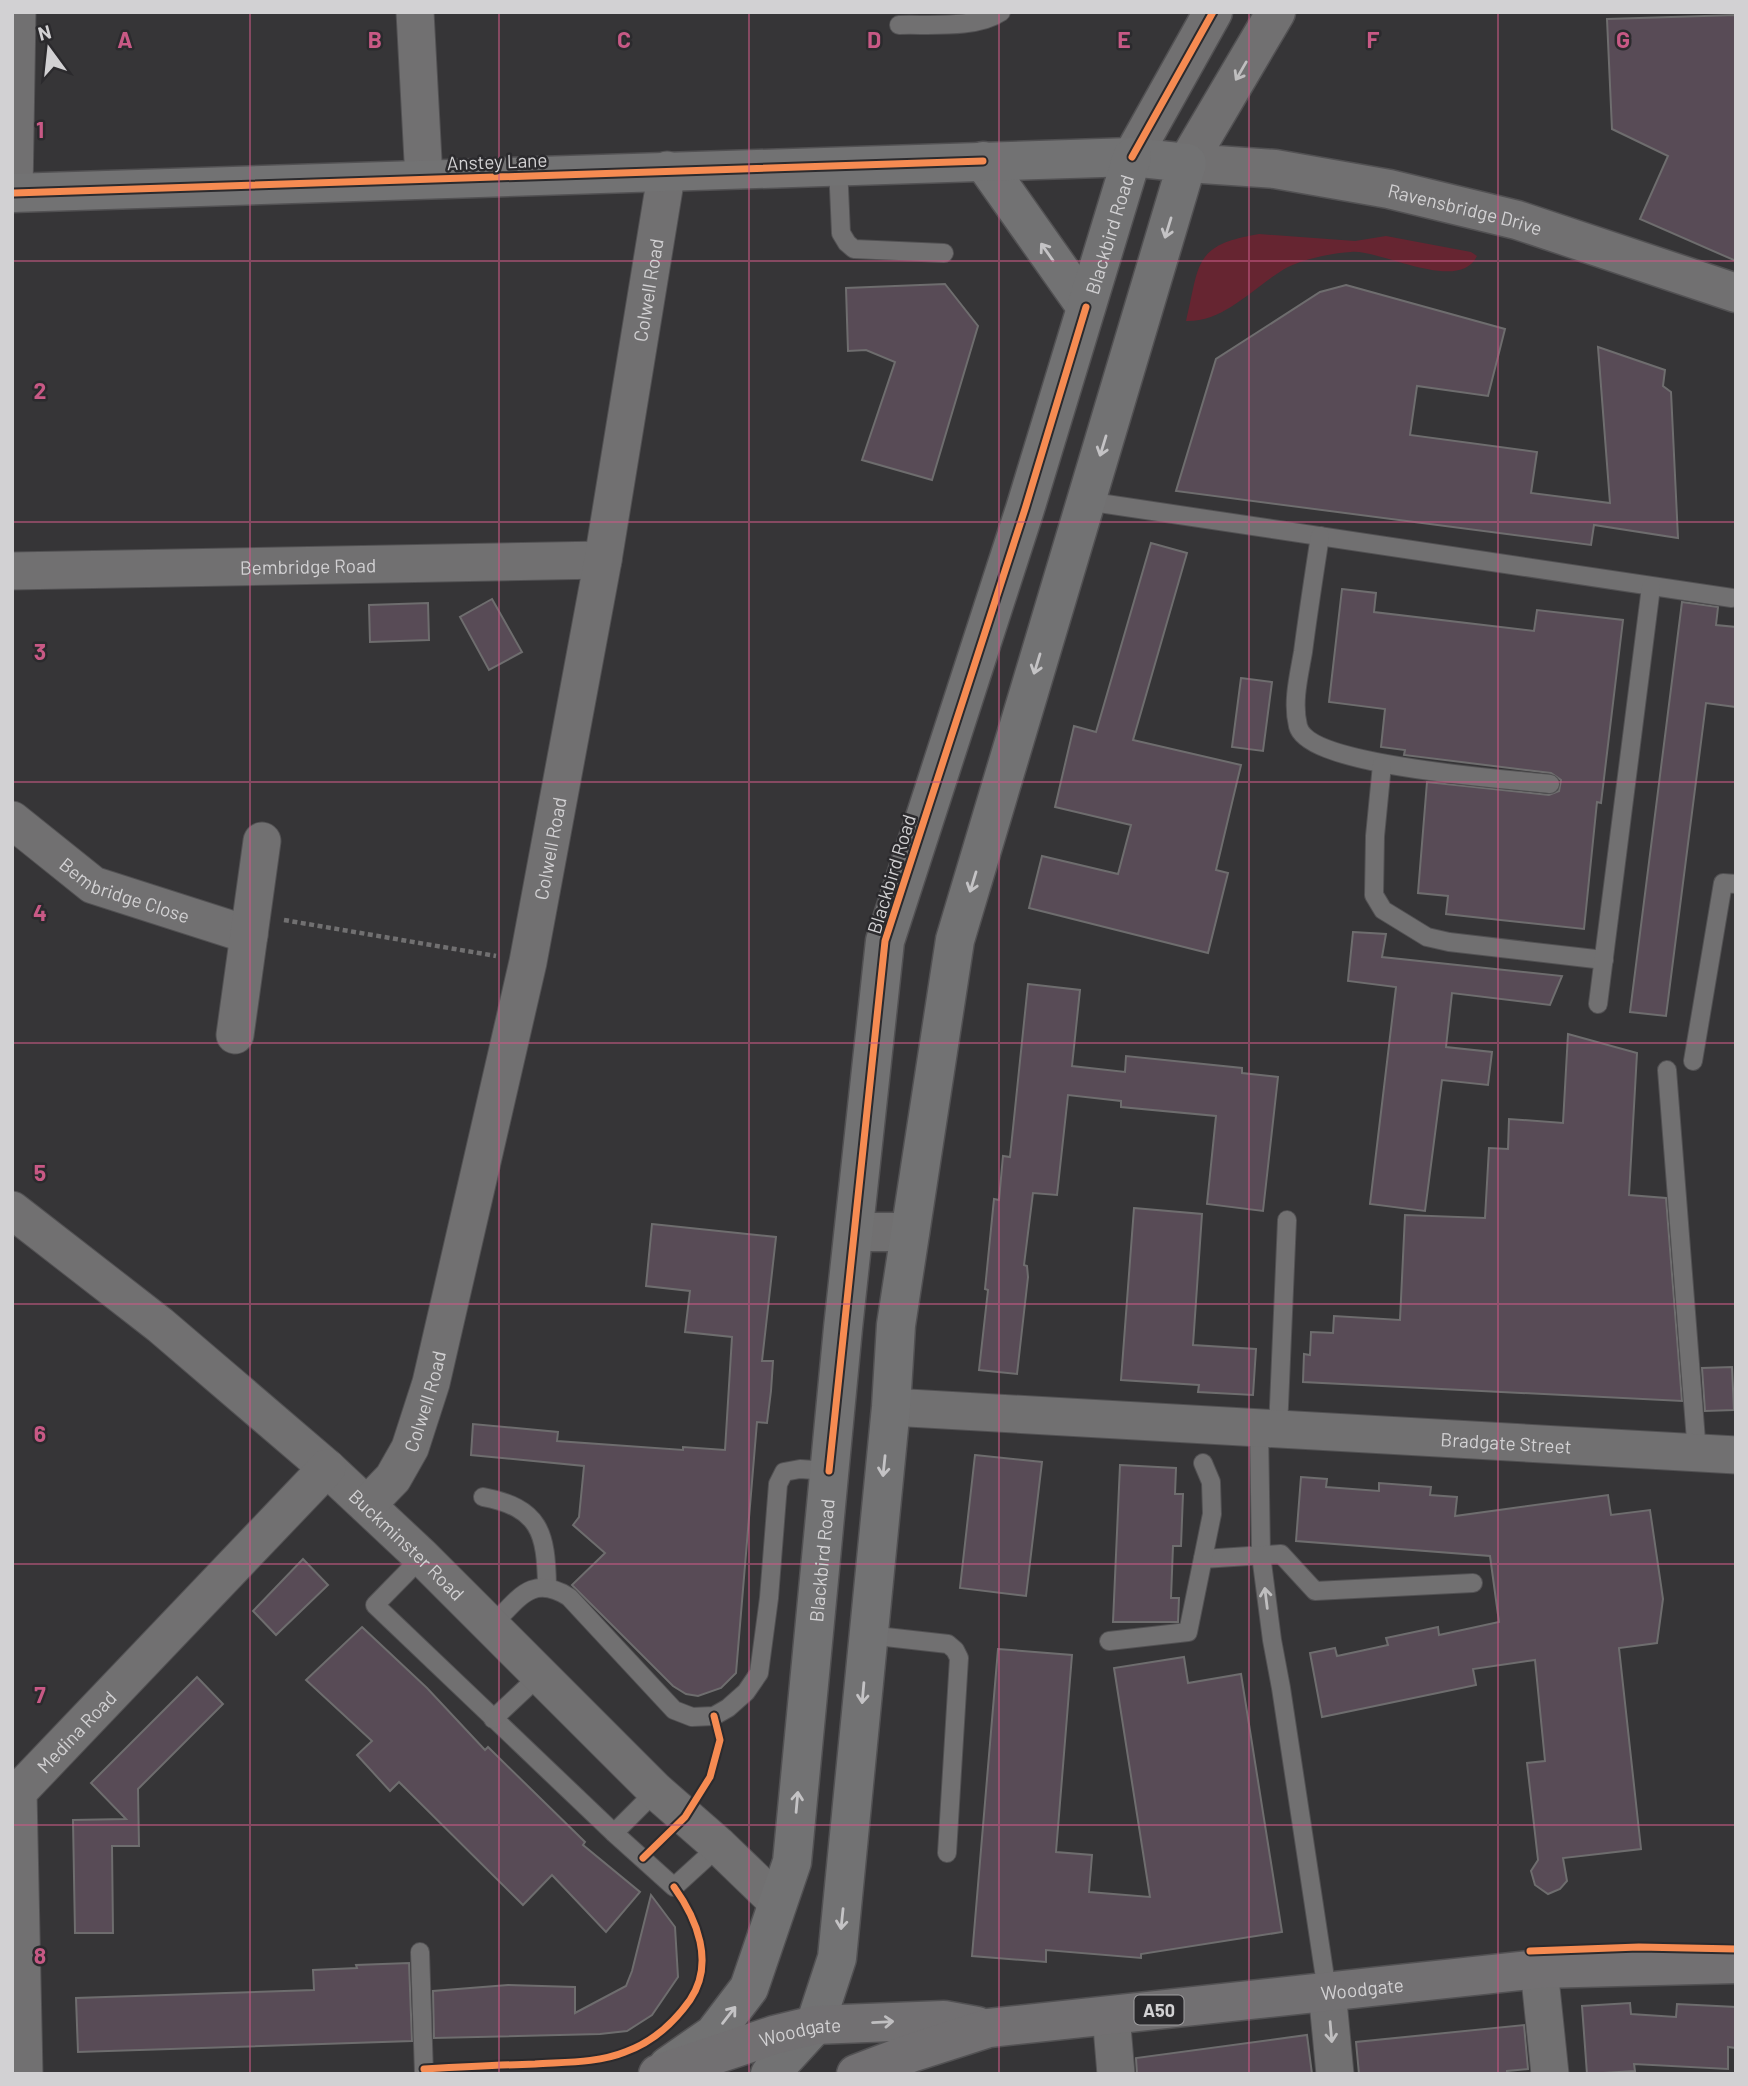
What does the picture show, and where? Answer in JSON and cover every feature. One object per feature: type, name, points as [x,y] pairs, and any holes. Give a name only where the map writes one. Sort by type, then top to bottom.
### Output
[{"type":"main road","name":"Anstey Lane","points":[[13,193],[1132,157],[1187,163]]},
{"type":"main road","name":"Blackbird Road","points":[[658,2074],[714,2034],[749,1988],[792,1863],[829,1471],[885,941],[1025,509],[1132,157]]},
{"type":"main road","points":[[983,161],[1086,307]]},
{"type":"main road","points":[[770,2074],[815,2025],[837,1958],[891,1407],[896,1325],[955,940],[1187,163]]},
{"type":"main road","name":"Woodgate","points":[[865,2073],[911,2053],[989,2028],[1539,1969],[1736,1964]]},
{"type":"main road","name":"Woodgate","points":[[658,2074],[774,2035],[815,2025],[944,2020],[989,2028]]},
{"type":"street","points":[[13,193],[18,12]]},
{"type":"street","points":[[415,12],[424,179]]},
{"type":"street","name":"Blackbird Road","points":[[1132,157],[1213,12]]},
{"type":"street","points":[[1187,163],[1276,12]]},
{"type":"street","name":"Ravensbridge Drive","points":[[1187,163],[1275,169],[1402,192],[1517,220],[1736,293]]},
{"type":"street","name":"Colwell Road","points":[[367,1505],[393,1478],[410,1448],[431,1383],[528,962],[603,559],[667,170]]},
{"type":"street","name":"Bembridge Road","points":[[12,571],[603,559]]},
{"type":"street","name":"Bembridge Close","points":[[12,820],[93,885],[251,924]]},
{"type":"street","points":[[235,1035],[262,841]]},
{"type":"street","name":"Buckminster Road","points":[[12,1210],[160,1325],[327,1468],[422,1557],[656,1791],[778,1903]]},
{"type":"street","points":[[854,1232],[910,1232]]},
{"type":"street","name":"Bradgate Street","points":[[891,1407],[1736,1455]]},
{"type":"street","name":"Medina Road","points":[[24,2074],[14,1791],[327,1468]]},
{"type":"street","points":[[1539,1969],[1550,2074]]},
{"type":"street","points":[[1328,1991],[1335,2074]]},
{"type":"street","points":[[1111,2015],[1116,2074]]},
{"type":"lane","points":[[899,25],[973,23],[992,19],[1001,12]]},
{"type":"lane","points":[[838,166],[841,233],[854,249],[944,253]]},
{"type":"lane","points":[[1086,501],[1732,598]]},
{"type":"lane","points":[[1320,536],[1296,697],[1298,727],[1306,739],[1323,748],[1382,765],[1550,784]]},
{"type":"lane","points":[[1598,1004],[1651,587]]},
{"type":"lane","points":[[1382,765],[1375,836],[1374,895],[1383,910],[1427,937],[1449,942],[1604,960]]},
{"type":"lane","points":[[1693,1061],[1723,883],[1736,884]]},
{"type":"lane","points":[[1667,1070],[1697,1453]]},
{"type":"lane","points":[[1287,1220],[1268,1428],[1261,1555],[1328,1991]]},
{"type":"lane","points":[[1109,1642],[1188,1632],[1212,1514],[1211,1482],[1203,1463]]},
{"type":"lane","points":[[491,1626],[529,1591],[547,1586],[569,1597],[674,1710],[692,1717],[714,1716],[746,1692],[759,1673],[769,1598],[778,1484],[784,1472],[800,1469],[829,1471]]},
{"type":"lane","points":[[483,1497],[513,1504],[534,1523],[542,1536],[547,1554],[547,1586]]},
{"type":"lane","points":[[1203,1559],[1281,1554],[1315,1591],[1473,1583]]},
{"type":"lane","points":[[422,1557],[375,1605],[614,1833],[674,1886],[719,1846]]},
{"type":"lane","points":[[868,1635],[948,1644],[959,1658],[947,1853]]},
{"type":"lane","points":[[493,1719],[540,1675]]},
{"type":"lane","points":[[614,1833],[656,1791]]},
{"type":"lane","points":[[420,1952],[424,2071]]},
{"type":"path","points":[[251,924],[528,962]]},
{"type":"shaded area","points":[[1259,234],[1355,241],[1386,236],[1471,252],[1477,256],[1468,267],[1454,271],[1437,271],[1364,253],[1351,252],[1319,257],[1288,267],[1214,316],[1186,321],[1194,284],[1203,260],[1222,244]]},
{"type":"building","points":[[1736,15],[1736,261],[1640,219],[1668,156],[1612,129],[1607,19]]},
{"type":"building","points":[[945,284],[978,326],[932,480],[862,460],[895,362],[866,350],[848,351],[846,288]]},
{"type":"building","points":[[1346,285],[1505,329],[1488,396],[1417,386],[1410,435],[1537,452],[1531,493],[1610,503],[1598,347],[1665,370],[1663,386],[1671,392],[1678,538],[1594,525],[1591,545],[1176,491],[1216,359],[1320,292]]},
{"type":"building","points":[[1151,543],[1187,553],[1133,740],[1241,765],[1216,870],[1228,873],[1208,953],[1029,908],[1042,856],[1118,874],[1131,825],[1055,807],[1074,726],[1096,732]]},
{"type":"building","points":[[1342,589],[1376,593],[1374,612],[1534,631],[1537,610],[1623,620],[1601,803],[1597,802],[1584,929],[1446,914],[1448,896],[1418,893],[1427,782],[1549,795],[1559,791],[1561,780],[1551,773],[1404,755],[1405,750],[1381,747],[1385,709],[1329,702]]},
{"type":"building","points":[[492,599],[522,652],[489,670],[460,617]]},
{"type":"building","points":[[1682,602],[1718,607],[1716,625],[1736,627],[1736,707],[1706,703],[1666,1016],[1630,1012]]},
{"type":"building","points":[[428,603],[429,640],[370,642],[369,605]]},
{"type":"building","points":[[1241,678],[1272,682],[1263,751],[1232,747]]},
{"type":"building","points":[[1353,932],[1386,934],[1382,957],[1562,976],[1550,1005],[1452,993],[1446,1047],[1492,1052],[1488,1085],[1442,1080],[1425,1211],[1370,1204],[1396,987],[1348,981]]},
{"type":"building","points":[[1028,984],[1080,990],[1072,1066],[1125,1072],[1126,1056],[1242,1068],[1242,1073],[1278,1077],[1263,1211],[1207,1204],[1216,1116],[1121,1107],[1121,1101],[1068,1095],[1057,1195],[1033,1193],[1024,1265],[1027,1266],[1028,1277],[1017,1374],[979,1370],[994,1199],[999,1200],[1003,1156],[1010,1157]]},
{"type":"building","points":[[1568,1034],[1637,1053],[1629,1195],[1666,1198],[1682,1401],[1303,1382],[1304,1354],[1310,1355],[1311,1332],[1333,1333],[1334,1316],[1400,1320],[1405,1215],[1485,1218],[1489,1148],[1508,1149],[1509,1119],[1563,1123]]},
{"type":"building","points":[[1134,1208],[1202,1214],[1193,1345],[1256,1349],[1253,1395],[1198,1392],[1199,1385],[1121,1380]]},
{"type":"building","points":[[652,1224],[776,1237],[762,1361],[773,1361],[771,1391],[767,1423],[757,1422],[736,1673],[721,1688],[698,1696],[686,1694],[673,1686],[572,1585],[605,1553],[573,1525],[579,1517],[584,1466],[471,1455],[473,1424],[558,1432],[557,1441],[683,1450],[683,1447],[725,1450],[732,1337],[685,1332],[690,1291],[646,1286]]},
{"type":"building","points":[[1732,1367],[1734,1410],[1705,1411],[1702,1368]]},
{"type":"building","points":[[975,1455],[1042,1462],[1026,1596],[960,1588]]},
{"type":"building","points":[[1120,1465],[1176,1468],[1175,1494],[1183,1494],[1181,1546],[1173,1546],[1171,1598],[1179,1598],[1178,1622],[1113,1622]]},
{"type":"building","points":[[1301,1477],[1327,1479],[1326,1487],[1379,1491],[1379,1483],[1431,1487],[1430,1495],[1457,1497],[1455,1516],[1608,1495],[1611,1515],[1650,1510],[1663,1599],[1657,1643],[1619,1648],[1641,1849],[1563,1858],[1567,1881],[1560,1889],[1548,1894],[1535,1885],[1531,1871],[1538,1860],[1527,1763],[1545,1761],[1535,1660],[1473,1669],[1476,1685],[1322,1717],[1310,1653],[1335,1648],[1337,1656],[1388,1645],[1386,1638],[1438,1627],[1439,1635],[1499,1622],[1490,1556],[1296,1541]]},
{"type":"building","points":[[303,1559],[328,1585],[276,1635],[253,1611]]},
{"type":"building","points":[[362,1627],[427,1688],[485,1750],[488,1747],[585,1842],[583,1845],[640,1892],[606,1932],[552,1875],[523,1905],[399,1782],[390,1791],[357,1755],[372,1741],[306,1680]]},
{"type":"building","points":[[998,1649],[1072,1655],[1056,1852],[1092,1855],[1089,1892],[1150,1897],[1114,1668],[1184,1657],[1188,1683],[1241,1674],[1282,1932],[1141,1954],[1141,1958],[1046,1950],[1046,1962],[972,1956]]},
{"type":"building","points":[[197,1677],[223,1704],[138,1789],[139,1846],[112,1846],[113,1933],[75,1933],[73,1820],[126,1819],[91,1783]]},
{"type":"building","points":[[651,1895],[675,1927],[678,1977],[652,2015],[627,2031],[600,2034],[434,2038],[433,1991],[508,1985],[575,1987],[575,2013],[626,1986]]},
{"type":"building","points":[[409,1963],[412,2041],[78,2052],[76,1998],[314,1990],[313,1970]]},
{"type":"building","points":[[1630,2003],[1631,2014],[1676,2017],[1677,2004],[1736,2007],[1736,2048],[1728,2047],[1728,2069],[1634,2064],[1635,2071],[1587,2074],[1582,2006]]},
{"type":"building","points":[[1524,2025],[1528,2069],[1507,2071],[1507,2074],[1359,2074],[1356,2042]]},
{"type":"building","points":[[1307,2035],[1312,2074],[1137,2074],[1136,2058]]},
{"type":"cycle path","points":[[1132,157],[1213,12]]},
{"type":"cycle path","points":[[14,193],[983,161]]},
{"type":"cycle path","points":[[829,1471],[885,941],[1025,509],[1086,307]]},
{"type":"cycle path","points":[[643,1858],[685,1817],[710,1777],[720,1740],[714,1716]]},
{"type":"cycle path","points":[[424,2069],[592,2060],[615,2056],[653,2037],[677,2017],[690,2000],[701,1971],[702,1956],[696,1927],[674,1887]]},
{"type":"cycle path","points":[[1530,1951],[1639,1947],[1736,1949]]}]
